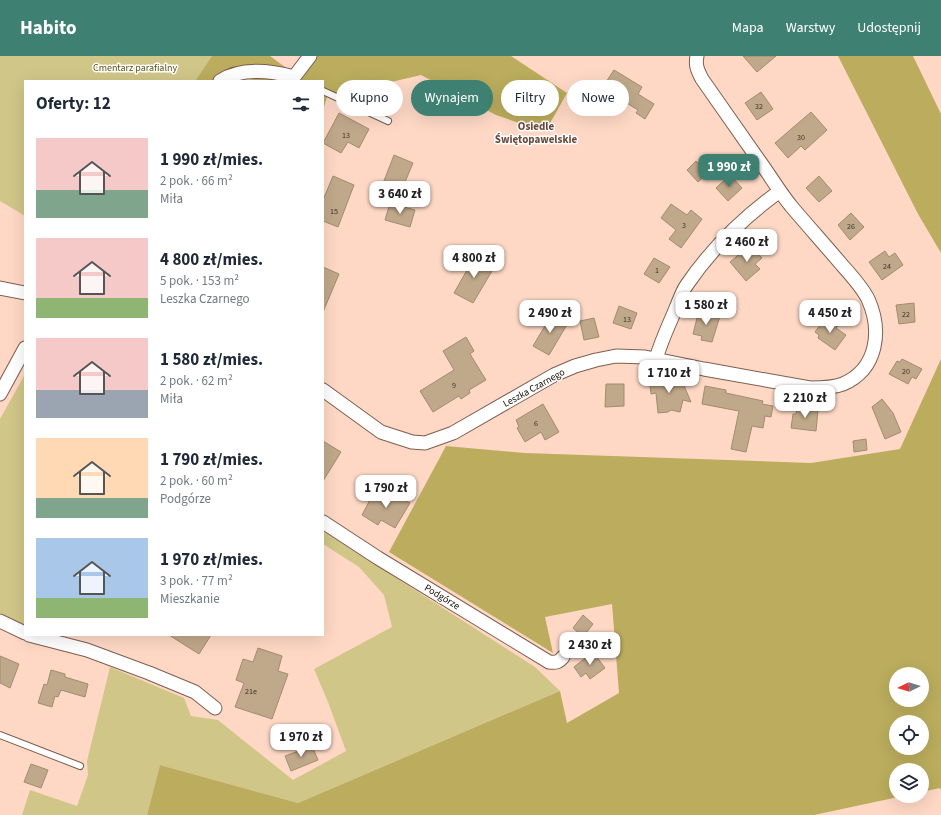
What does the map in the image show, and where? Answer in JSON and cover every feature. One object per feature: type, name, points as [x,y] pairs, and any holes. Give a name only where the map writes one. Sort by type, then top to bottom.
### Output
[{"type":"street","name":"Leszka Czarnego","points":[[324,391],[381,432],[412,442],[425,443],[453,433],[554,375],[575,366],[616,356],[645,357],[810,388],[820,388],[842,384],[856,376],[865,367],[875,345],[876,330],[873,312],[867,298],[852,276],[790,205],[780,191],[702,79],[697,70],[697,56]]},
{"type":"street","points":[[222,80],[249,72],[280,73],[298,79],[308,58]]},
{"type":"street","points":[[656,359],[660,344],[685,287],[705,261],[734,230],[780,191]]},
{"type":"street","points":[[0,288],[24,293]]},
{"type":"street","points":[[0,394],[24,350]]},
{"type":"street","name":"Podgórze","points":[[324,523],[378,558],[549,662],[555,663],[560,661],[563,657]]},
{"type":"street","points":[[0,621],[24,633]]},
{"type":"street","points":[[34,636],[87,650],[149,673],[195,692],[215,708]]},
{"type":"lane","points":[[324,91],[388,121]]},
{"type":"lane","points":[[0,735],[80,766]]},
{"type":"green space","name":"Cmentarz parafialny","points":[[0,56],[212,56],[197,80],[24,80],[24,215],[0,201]]},
{"type":"green space","points":[[24,376],[24,625],[0,613],[0,419]]},
{"type":"green space","points":[[324,532],[535,667],[560,691],[298,803],[160,765],[147,815],[22,815],[30,790],[77,806],[88,775],[87,761],[110,667],[184,698],[191,716],[218,720],[293,780],[346,751],[314,669],[392,627],[384,595],[359,567],[324,545]]},
{"type":"shaded area","points":[[212,56],[270,56],[285,67],[214,80],[196,80]]},
{"type":"shaded area","points":[[316,56],[511,56],[547,80],[501,80],[501,116],[554,116],[545,132],[493,113],[493,80],[430,80],[421,75],[400,80],[336,80],[336,95],[327,97],[324,107],[324,80],[249,80],[291,73]]},
{"type":"shaded area","points":[[838,56],[913,56],[941,114],[941,253],[918,214]]},
{"type":"shaded area","points":[[559,88],[567,93],[559,107]]},
{"type":"shaded area","points":[[941,359],[941,791],[940,788],[929,790],[929,763],[889,763],[889,799],[814,815],[147,815],[160,765],[298,803],[560,691],[567,723],[619,693],[612,604],[545,617],[553,653],[389,552],[446,446],[525,453],[811,463],[900,449]]},
{"type":"building","points":[[743,56],[776,56],[757,72]]},
{"type":"building","points":[[614,70],[642,87],[638,94],[654,104],[645,119],[636,113],[638,110],[629,104],[629,80],[607,80]]},
{"type":"building","points":[[761,92],[773,109],[757,120],[745,103]]},
{"type":"building","points":[[811,112],[827,130],[805,150],[801,146],[788,158],[775,143]]},
{"type":"building","points":[[337,116],[345,116],[369,129],[359,148],[348,142],[341,153],[324,144]]},
{"type":"building","points":[[394,155],[413,163],[400,194],[382,186]]},
{"type":"building","points":[[696,161],[708,173],[698,182],[687,170]]},
{"type":"building","points":[[730,175],[742,188],[728,201],[716,188]]},
{"type":"building","points":[[333,176],[354,185],[338,227],[324,221],[324,198]]},
{"type":"building","points":[[819,176],[832,191],[819,202],[806,188]]},
{"type":"building","points":[[390,203],[415,210],[410,227],[385,220]]},
{"type":"building","points":[[671,204],[687,215],[691,210],[702,219],[681,248],[669,239],[676,230],[661,218]]},
{"type":"building","points":[[851,213],[864,227],[850,240],[838,225]]},
{"type":"building","points":[[750,245],[762,258],[755,264],[760,269],[746,281],[730,262]]},
{"type":"building","points":[[885,251],[889,257],[895,253],[903,265],[882,280],[869,262]]},
{"type":"building","points":[[475,256],[495,266],[473,303],[454,293]]},
{"type":"building","points":[[654,258],[670,267],[659,283],[644,274]]},
{"type":"building","points":[[324,267],[339,274],[324,310]]},
{"type":"building","points":[[914,303],[915,322],[899,324],[896,305]]},
{"type":"building","points":[[619,306],[637,313],[631,329],[613,323]]},
{"type":"building","points":[[699,310],[720,316],[712,342],[701,340],[702,336],[693,334]]},
{"type":"building","points":[[552,314],[568,323],[549,355],[533,346]]},
{"type":"building","points":[[826,317],[838,326],[836,328],[846,335],[835,350],[818,338],[819,335],[815,332]]},
{"type":"building","points":[[594,318],[599,337],[584,340],[580,321]]},
{"type":"building","points":[[466,337],[474,351],[470,354],[486,380],[469,390],[470,393],[461,399],[459,396],[433,412],[420,391],[454,370],[443,351]]},
{"type":"building","points":[[902,359],[922,369],[916,379],[912,377],[908,384],[889,374],[897,361],[900,362]]},
{"type":"building","points":[[664,377],[664,379],[673,379],[673,381],[682,381],[691,402],[683,400],[680,412],[671,410],[668,412],[658,413],[656,393],[651,394],[649,378]]},
{"type":"building","points":[[606,384],[624,384],[624,406],[605,407]]},
{"type":"building","points":[[705,386],[726,390],[726,393],[763,401],[762,404],[773,406],[771,417],[765,416],[763,428],[752,426],[746,452],[731,449],[739,411],[702,404]]},
{"type":"building","points":[[882,399],[893,413],[901,432],[885,439],[872,407]]},
{"type":"building","points":[[543,404],[559,432],[545,440],[541,432],[525,442],[517,428],[519,427],[516,420]]},
{"type":"building","points":[[797,407],[818,410],[816,431],[791,428],[793,414],[796,414]]},
{"type":"building","points":[[866,439],[867,450],[854,452],[853,441]]},
{"type":"building","points":[[324,442],[341,452],[324,479]]},
{"type":"building","points":[[389,490],[410,503],[395,528],[381,520],[378,525],[362,515],[372,496],[382,501]]},
{"type":"building","points":[[583,615],[593,624],[583,637],[573,628]]},
{"type":"building","points":[[171,636],[210,636],[199,654]]},
{"type":"building","points":[[258,648],[282,656],[278,671],[288,674],[272,719],[235,707],[244,683],[236,680],[243,659],[253,662]]},
{"type":"building","points":[[593,652],[605,668],[590,679],[586,673],[581,677],[574,667]]},
{"type":"building","points":[[0,656],[19,664],[10,688],[0,683]]},
{"type":"building","points":[[51,670],[65,674],[65,677],[88,684],[85,697],[61,690],[58,697],[55,696],[52,707],[38,703],[44,684],[47,685]]},
{"type":"building","points":[[312,746],[318,760],[291,771],[285,756]]},
{"type":"building","points":[[31,764],[48,770],[41,788],[24,782]]},
{"type":"district","name":"Osiedle Świętopawelskie","points":[[536,132]]}]
